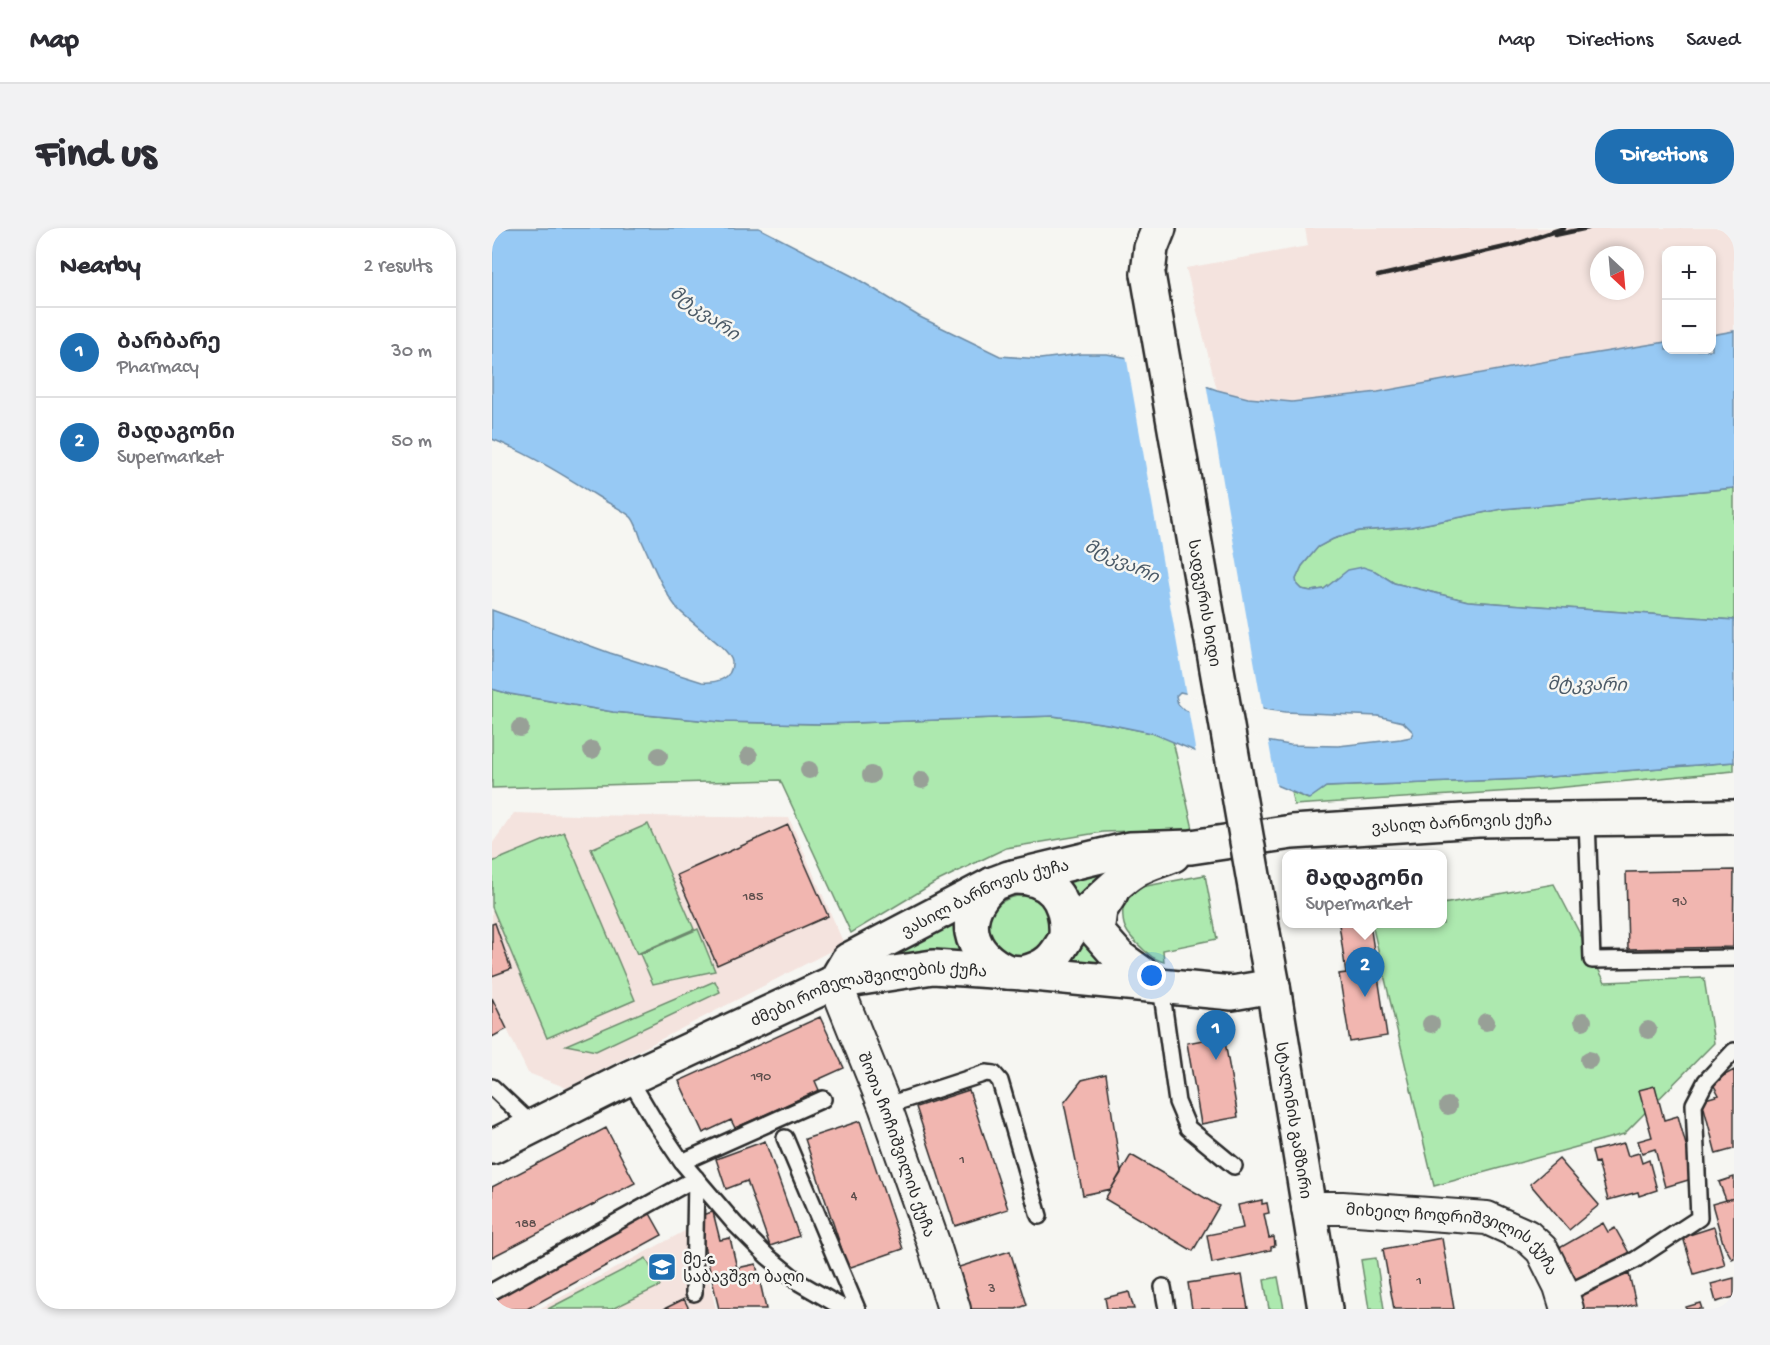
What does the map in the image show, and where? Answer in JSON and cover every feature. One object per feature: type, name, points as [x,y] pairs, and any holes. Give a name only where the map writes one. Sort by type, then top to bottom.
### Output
[{"type":"street","name":"სადგურის ხიდი","points":[[1159,228],[1151,248],[1148,274],[1263,933]]},
{"type":"street","name":"ვასილ ბარნოვის ქუჩა","points":[[835,982],[848,960],[1001,881],[1130,849],[1191,848],[1292,832],[1478,820],[1734,817]]},
{"type":"street","name":"ვასილ ბარნოვის ქუჩა","points":[[1077,923],[1100,910],[1118,884],[1133,871],[1191,848]]},
{"type":"street","points":[[1077,923],[1051,961],[1038,969],[1015,972],[993,965],[981,955],[974,940],[971,925],[974,909],[981,895],[1001,881],[1025,877],[1041,882],[1054,892],[1077,923],[1161,987]]},
{"type":"street","name":"სტალინის გამზირი","points":[[1263,933],[1325,1309]]},
{"type":"street","name":"ძმები რომელაშვილების ქუჩა","points":[[492,1147],[629,1078],[835,982],[933,967],[1015,972],[1232,993],[1273,986]]},
{"type":"street","name":"შოთა ჩოჩიშვილის ქუჩა","points":[[835,982],[885,1106],[954,1309]]},
{"type":"street","name":"მიხეილ ჩოდრიშვილის ქუჩა","points":[[1308,1208],[1487,1218],[1527,1236],[1542,1250],[1565,1302]]},
{"type":"lane","points":[[1587,819],[1592,960],[1734,959]]},
{"type":"lane","points":[[1161,987],[1177,1102],[1188,1128],[1234,1166]]},
{"type":"lane","points":[[1565,1302],[1699,1218],[1694,1104],[1706,1081],[1734,1051]]},
{"type":"lane","points":[[885,1106],[986,1072],[994,1074],[1000,1081],[1039,1216]]},
{"type":"lane","points":[[629,1078],[682,1162],[735,1224],[767,1256],[800,1283],[845,1309]]},
{"type":"lane","points":[[492,1087],[533,1125]]},
{"type":"lane","points":[[682,1162],[823,1099]]},
{"type":"lane","points":[[785,1138],[857,1309]]},
{"type":"lane","points":[[493,1291],[696,1178]]},
{"type":"lane","points":[[694,1293],[696,1178]]},
{"type":"lane","points":[[1163,1287],[1167,1309]]},
{"type":"shaded area","points":[[1305,228],[1734,228],[1734,331],[1716,334],[1716,246],[1662,246],[1662,343],[1378,392],[1292,402],[1248,398],[1217,390],[1186,268],[1308,246]]},
{"type":"shaded area","points":[[514,813],[789,818],[844,944],[567,1088],[528,1073],[492,998],[492,844]]},
{"type":"shaded area","name":"მე-6 საბავშვო ბაღი","points":[[696,1225],[716,1309],[539,1309]]},
{"type":"green space","points":[[1734,488],[1734,620],[1468,601],[1394,583],[1375,571],[1335,581],[1324,589],[1311,591],[1301,589],[1297,585],[1296,579],[1302,566],[1318,547],[1333,539],[1359,531],[1411,527],[1502,509]]},
{"type":"green space","points":[[492,689],[613,712],[721,722],[823,724],[1053,716],[1108,724],[1152,733],[1173,741],[1193,829],[1103,832],[1006,848],[934,883],[851,933],[780,780],[492,788]]},
{"type":"green space","points":[[1734,762],[1734,771],[1544,789],[1294,805],[1291,792],[1308,799],[1326,787],[1525,779]]},
{"type":"green space","points":[[648,824],[694,929],[637,954],[591,849]]},
{"type":"green space","points":[[564,832],[635,1000],[547,1038],[492,907],[492,862]]},
{"type":"green space","points":[[1114,866],[1077,902],[1061,884],[1090,872]]},
{"type":"green space","points":[[1205,875],[1217,939],[1163,950],[1164,962],[1156,959],[1137,944],[1128,933],[1123,922],[1124,898],[1136,888]]},
{"type":"green space","points":[[1554,884],[1605,982],[1704,978],[1714,1043],[1624,1134],[1434,1186],[1373,928],[1447,928],[1447,903]]},
{"type":"green space","points":[[1017,896],[1028,896],[1046,908],[1053,928],[1046,949],[1017,962],[991,945],[987,925],[990,914],[997,905]]},
{"type":"green space","points":[[967,916],[976,961],[881,964],[883,955]]},
{"type":"green space","points":[[698,929],[715,971],[653,984],[640,954]]},
{"type":"green space","points":[[1075,932],[1087,947],[1118,970],[1063,962]]},
{"type":"green space","points":[[715,981],[720,992],[596,1051],[566,1045]]},
{"type":"green space","points":[[646,1258],[660,1286],[612,1309],[548,1309]]},
{"type":"green space","points":[[1376,1258],[1384,1309],[1369,1309],[1361,1260]]},
{"type":"green space","points":[[1278,1277],[1284,1309],[1269,1309],[1264,1280]]},
{"type":"water","name":"მტკვარი","points":[[492,228],[759,228],[856,278],[920,317],[1000,356],[1040,359],[1081,354],[1107,354],[1140,360],[1151,367],[1217,390],[1248,398],[1292,402],[1378,392],[1662,343],[1662,354],[1716,354],[1716,334],[1734,331],[1734,488],[1502,509],[1411,527],[1359,531],[1333,539],[1318,547],[1302,566],[1296,579],[1301,589],[1311,591],[1324,589],[1348,570],[1363,567],[1375,571],[1394,583],[1468,601],[1734,620],[1734,762],[1525,779],[1326,787],[1309,799],[1152,733],[1053,716],[823,724],[721,722],[613,712],[510,694],[492,689],[492,610],[610,653],[702,682],[722,679],[730,673],[732,668],[730,656],[725,650],[682,614],[671,600],[657,575],[632,518],[550,467],[492,439]],"holes":[[[1180,692],[1285,712],[1378,716],[1403,722],[1413,732],[1411,737],[1401,739],[1338,746],[1290,745],[1247,738],[1183,709],[1178,704],[1176,696]]]},
{"type":"pier","points":[[1126,355],[1141,357],[1152,365],[1206,383],[1263,712],[1186,695]]},
{"type":"pier","points":[[1188,708],[1248,735],[1268,738],[1277,789],[1196,754]]},
{"type":"building","points":[[788,825],[828,916],[717,965],[677,875]]},
{"type":"building","points":[[1734,870],[1733,947],[1628,949],[1626,872]]},
{"type":"building","points":[[495,923],[511,969],[492,976],[492,924]]},
{"type":"building","points":[[1340,928],[1371,928],[1387,1036],[1350,1042],[1339,974],[1346,973]]},
{"type":"building","points":[[492,998],[507,1029],[492,1037]]},
{"type":"building","points":[[820,1017],[844,1068],[815,1081],[819,1090],[735,1128],[731,1120],[703,1133],[679,1081]]},
{"type":"building","points":[[1224,1036],[1238,1117],[1201,1124],[1187,1043]]},
{"type":"building","points":[[1734,1070],[1734,1149],[1716,1154],[1702,1100],[1719,1095],[1712,1082]]},
{"type":"building","points":[[1106,1074],[1121,1173],[1111,1189],[1083,1195],[1064,1103],[1082,1080]]},
{"type":"building","points":[[1655,1086],[1664,1120],[1678,1116],[1695,1178],[1665,1187],[1655,1149],[1642,1153],[1638,1141],[1652,1137],[1639,1090]]},
{"type":"building","points":[[969,1090],[1008,1209],[955,1226],[916,1107]]},
{"type":"building","points":[[860,1121],[903,1249],[848,1268],[805,1139]]},
{"type":"building","points":[[606,1128],[635,1183],[492,1257],[492,1187]]},
{"type":"building","points":[[765,1141],[799,1236],[770,1246],[747,1181],[726,1189],[716,1159]]},
{"type":"building","points":[[1624,1143],[1628,1156],[1639,1153],[1642,1163],[1649,1160],[1657,1190],[1639,1196],[1638,1192],[1608,1200],[1598,1162],[1595,1163],[1592,1151]]},
{"type":"building","points":[[1131,1155],[1219,1206],[1193,1251],[1105,1199]]},
{"type":"building","points":[[1559,1159],[1599,1205],[1569,1230],[1530,1184]]},
{"type":"building","points":[[1734,1177],[1734,1198],[1726,1200],[1719,1182]]},
{"type":"building","points":[[1734,1198],[1734,1258],[1732,1259],[1723,1243],[1712,1204]]},
{"type":"building","points":[[1262,1200],[1262,1204],[1267,1203],[1269,1213],[1264,1214],[1269,1238],[1274,1237],[1275,1246],[1271,1247],[1271,1250],[1212,1263],[1207,1235],[1243,1228],[1238,1205]]},
{"type":"building","points":[[648,1210],[662,1235],[527,1309],[492,1309],[492,1296]]},
{"type":"building","points":[[713,1212],[720,1240],[730,1238],[737,1268],[756,1264],[766,1309],[719,1309],[697,1216]]},
{"type":"building","points":[[1603,1223],[1608,1232],[1615,1228],[1629,1253],[1575,1283],[1556,1250]]},
{"type":"building","points":[[1714,1227],[1725,1265],[1694,1274],[1683,1237]]},
{"type":"building","points":[[1442,1238],[1454,1309],[1394,1309],[1383,1249]]},
{"type":"building","points":[[1010,1251],[1027,1305],[1016,1309],[969,1309],[956,1268]]},
{"type":"building","points":[[1629,1274],[1636,1304],[1617,1309],[1583,1309],[1578,1292]]},
{"type":"building","points":[[1242,1275],[1248,1309],[1192,1309],[1188,1283]]},
{"type":"building","points":[[1734,1278],[1734,1297],[1716,1302],[1711,1284]]},
{"type":"building","points":[[1129,1292],[1134,1309],[1107,1309],[1105,1298]]},
{"type":"building","points":[[684,1299],[689,1309],[664,1309]]},
{"type":"building","points":[[1700,1303],[1702,1309],[1686,1309],[1686,1307]]},
{"type":"railway","points":[[1378,276],[1514,245],[1564,228]]},
{"type":"railway","points":[[1555,235],[1588,228]]},
{"type":"place","name":"მადაგონი","points":[[1365,997]]},
{"type":"place","name":"ბარბარე","points":[[1216,1060]]},
{"type":"place","name":"მე-6 საბავშვო ბაღი","points":[[662,1267]]}]
